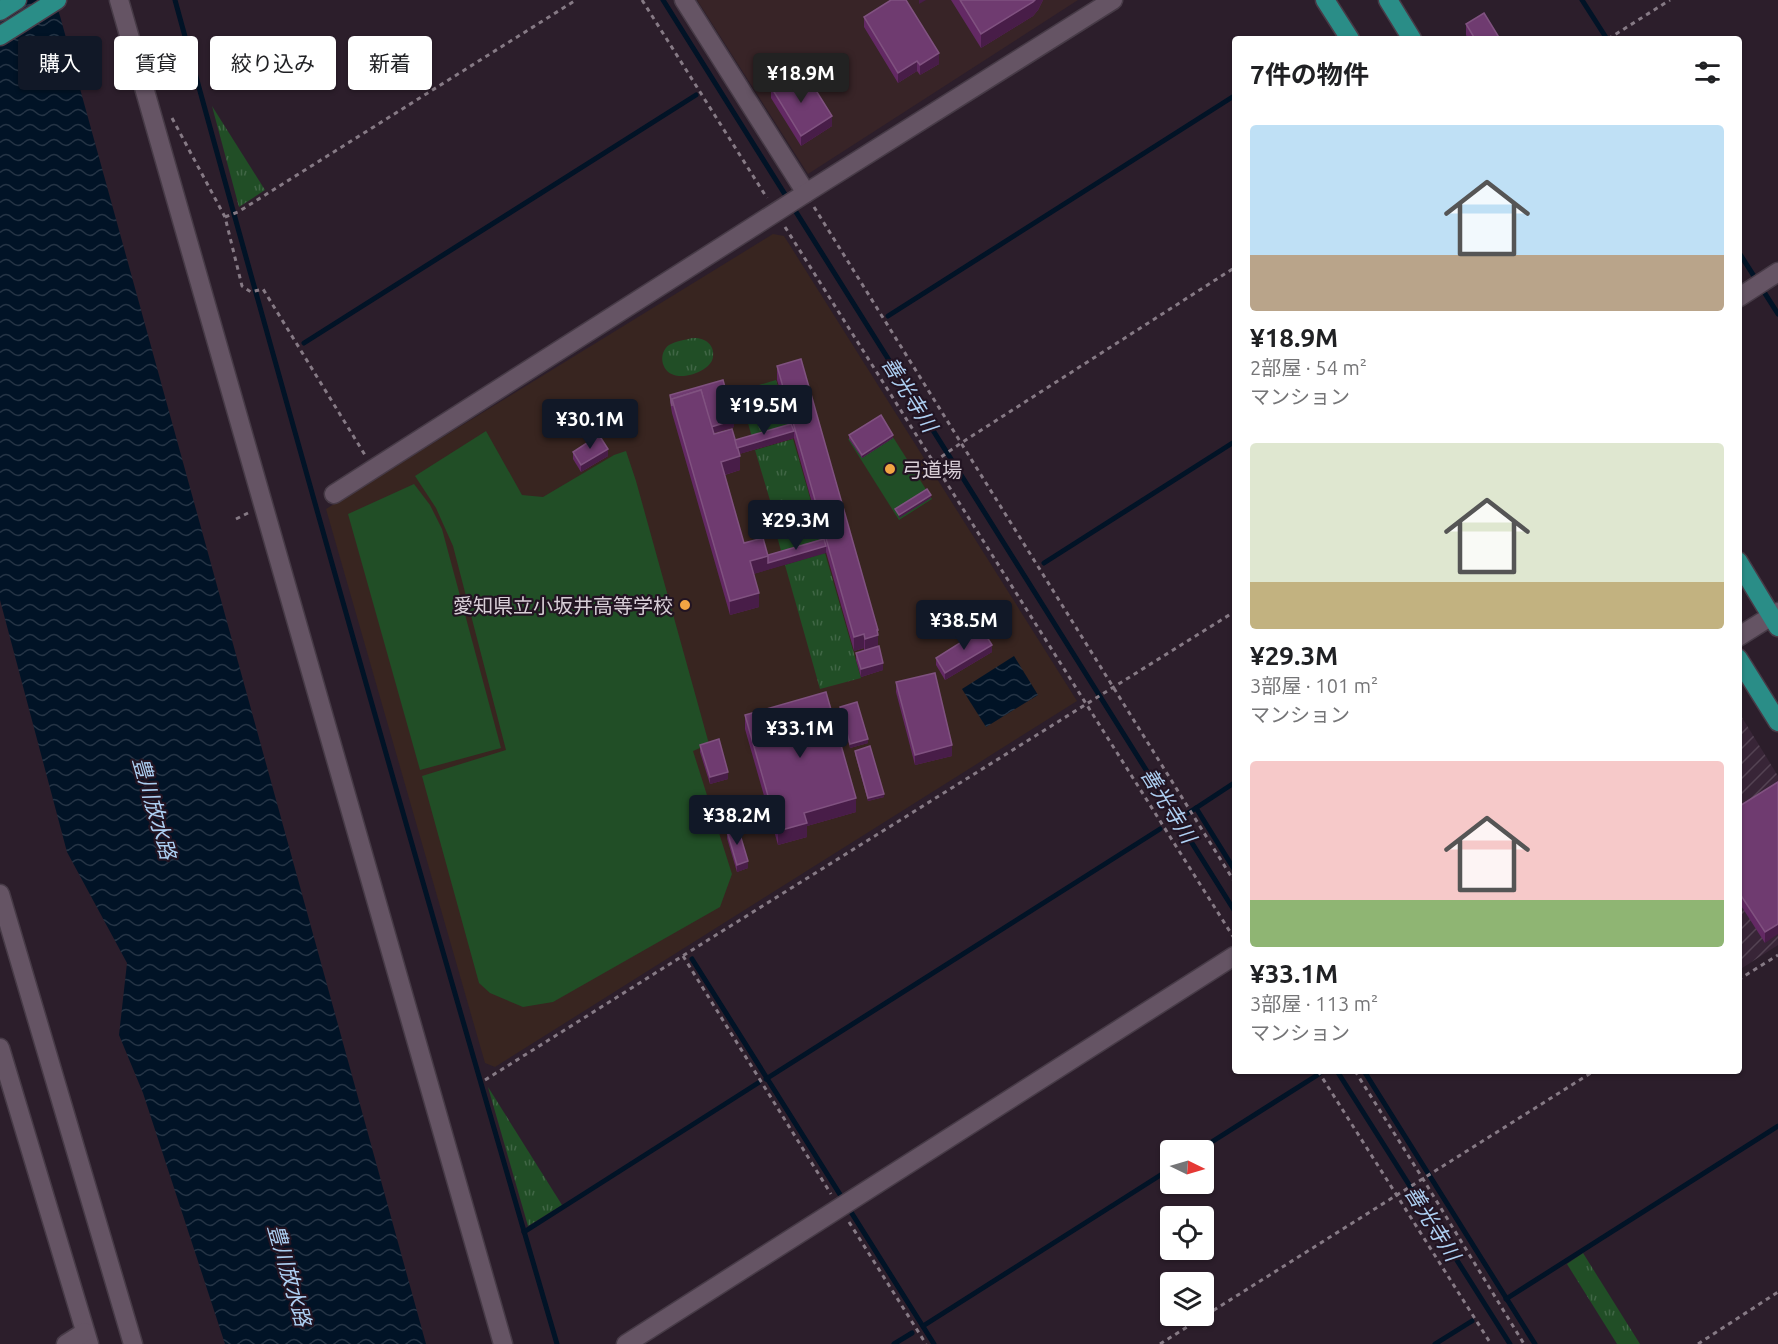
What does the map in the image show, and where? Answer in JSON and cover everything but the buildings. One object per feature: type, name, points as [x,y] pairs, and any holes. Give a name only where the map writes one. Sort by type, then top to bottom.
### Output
[{"type":"highway","points":[[0,10],[17,0]]},
{"type":"highway","points":[[0,36],[57,0]]},
{"type":"highway","points":[[1325,0],[1348,36]]},
{"type":"highway","points":[[1388,0],[1410,36]]},
{"type":"highway","points":[[1742,567],[1776,618]]},
{"type":"highway","points":[[1742,664],[1778,722]]},
{"type":"street","points":[[119,0],[503,1344]]},
{"type":"street","points":[[684,0],[801,196]]},
{"type":"street","points":[[334,494],[1113,0]]},
{"type":"street","points":[[1742,295],[1778,272]]},
{"type":"street","points":[[1742,635],[1776,618]]},
{"type":"street","points":[[0,894],[134,1344]]},
{"type":"street","points":[[626,1344],[1232,957]]},
{"type":"street","points":[[0,1048],[87,1338],[66,1344]]},
{"type":"path","points":[[225,217],[238,212],[576,0]]},
{"type":"path","points":[[642,0],[778,211],[1232,935]]},
{"type":"path","points":[[1613,36],[1670,0]]},
{"type":"path","points":[[168,111],[225,217],[242,286],[251,292],[263,289],[374,469]]},
{"type":"path","points":[[801,196],[961,443],[1232,878]]},
{"type":"path","points":[[934,462],[1232,269]]},
{"type":"path","points":[[485,1080],[1232,613]]},
{"type":"path","points":[[1742,978],[1778,955]]},
{"type":"path","points":[[683,956],[926,1344]]},
{"type":"path","points":[[1320,1074],[1491,1344]]},
{"type":"path","points":[[1357,1074],[1524,1344]]},
{"type":"path","points":[[1160,1344],[1589,1074]]},
{"type":"path","points":[[1698,1344],[1778,1292]]},
{"type":"shaded area","points":[[697,0],[1078,0],[808,174]]},
{"type":"shaded area","name":"愛知県立小坂井高等学校","points":[[773,234],[784,236],[1077,701],[495,1067],[485,1063],[326,509]]},
{"type":"shaded area","points":[[1742,718],[1778,776],[1778,785],[1742,808]]},
{"type":"shaded area","points":[[1778,791],[1778,945],[1742,968],[1742,814]]},
{"type":"green space","points":[[212,106],[265,190],[239,207]]},
{"type":"green space","points":[[692,338],[708,342],[713,352],[711,362],[703,370],[691,375],[679,376],[670,373],[662,362],[663,352],[675,342]]},
{"type":"green space","points":[[776,380],[791,431],[753,441],[739,391]]},
{"type":"green space","name":"弓道場","points":[[881,418],[932,499],[899,520],[848,439]]},
{"type":"green space","points":[[486,431],[522,495],[543,497],[614,455],[626,451],[709,744],[693,751],[732,874],[720,907],[553,1002],[523,1007],[490,993],[479,983],[422,776],[506,750],[453,546],[436,508],[415,476]]},
{"type":"green space","points":[[793,439],[824,546],[783,558],[772,518],[775,517],[755,450]]},
{"type":"green space","points":[[414,484],[430,505],[442,529],[501,748],[420,770],[348,514]]},
{"type":"green space","points":[[825,553],[861,678],[820,689],[785,565]]},
{"type":"green space","points":[[488,1087],[562,1205],[528,1226]]},
{"type":"green space","points":[[1583,1253],[1640,1344],[1617,1344],[1567,1264]]},
{"type":"water","name":"豊川放水路","points":[[0,0],[55,0],[66,36],[18,36],[18,90],[80,90],[426,1344],[225,1344],[143,1093],[119,1035],[127,963],[67,852],[0,600]]},
{"type":"water","points":[[1014,656],[1038,695],[986,727],[962,689]]},
{"type":"waterway","points":[[175,0],[363,673],[557,1344]]},
{"type":"waterway","name":"善光寺川","points":[[663,0],[1232,907]]},
{"type":"waterway","points":[[1582,0],[1605,36]]},
{"type":"waterway","points":[[304,343],[696,95]]},
{"type":"waterway","points":[[888,316],[1232,97]]},
{"type":"waterway","points":[[1742,257],[1778,314]]},
{"type":"waterway","points":[[1044,563],[1232,443]]},
{"type":"waterway","points":[[1196,808],[1232,784]]},
{"type":"waterway","points":[[1177,820],[1196,808],[1232,866]]},
{"type":"waterway","points":[[766,1079],[1160,829]]},
{"type":"waterway","points":[[692,959],[934,1344]]},
{"type":"waterway","points":[[1214,1140],[1319,1074]]},
{"type":"waterway","name":"善光寺川","points":[[1339,1074],[1510,1344]]},
{"type":"waterway","points":[[1366,1074],[1535,1344]]},
{"type":"waterway","points":[[524,1232],[758,1083]]},
{"type":"waterway","points":[[1506,1299],[1778,1126]]},
{"type":"waterway","points":[[923,1326],[1160,1175]]},
{"type":"waterway","points":[[1435,1344],[1472,1321]]},
{"type":"waterway","points":[[894,1344],[912,1333]]},
{"type":"place","name":"弓道場","points":[[890,469]]},
{"type":"place","name":"愛知県立小坂井高等学校","points":[[685,605]]}]
